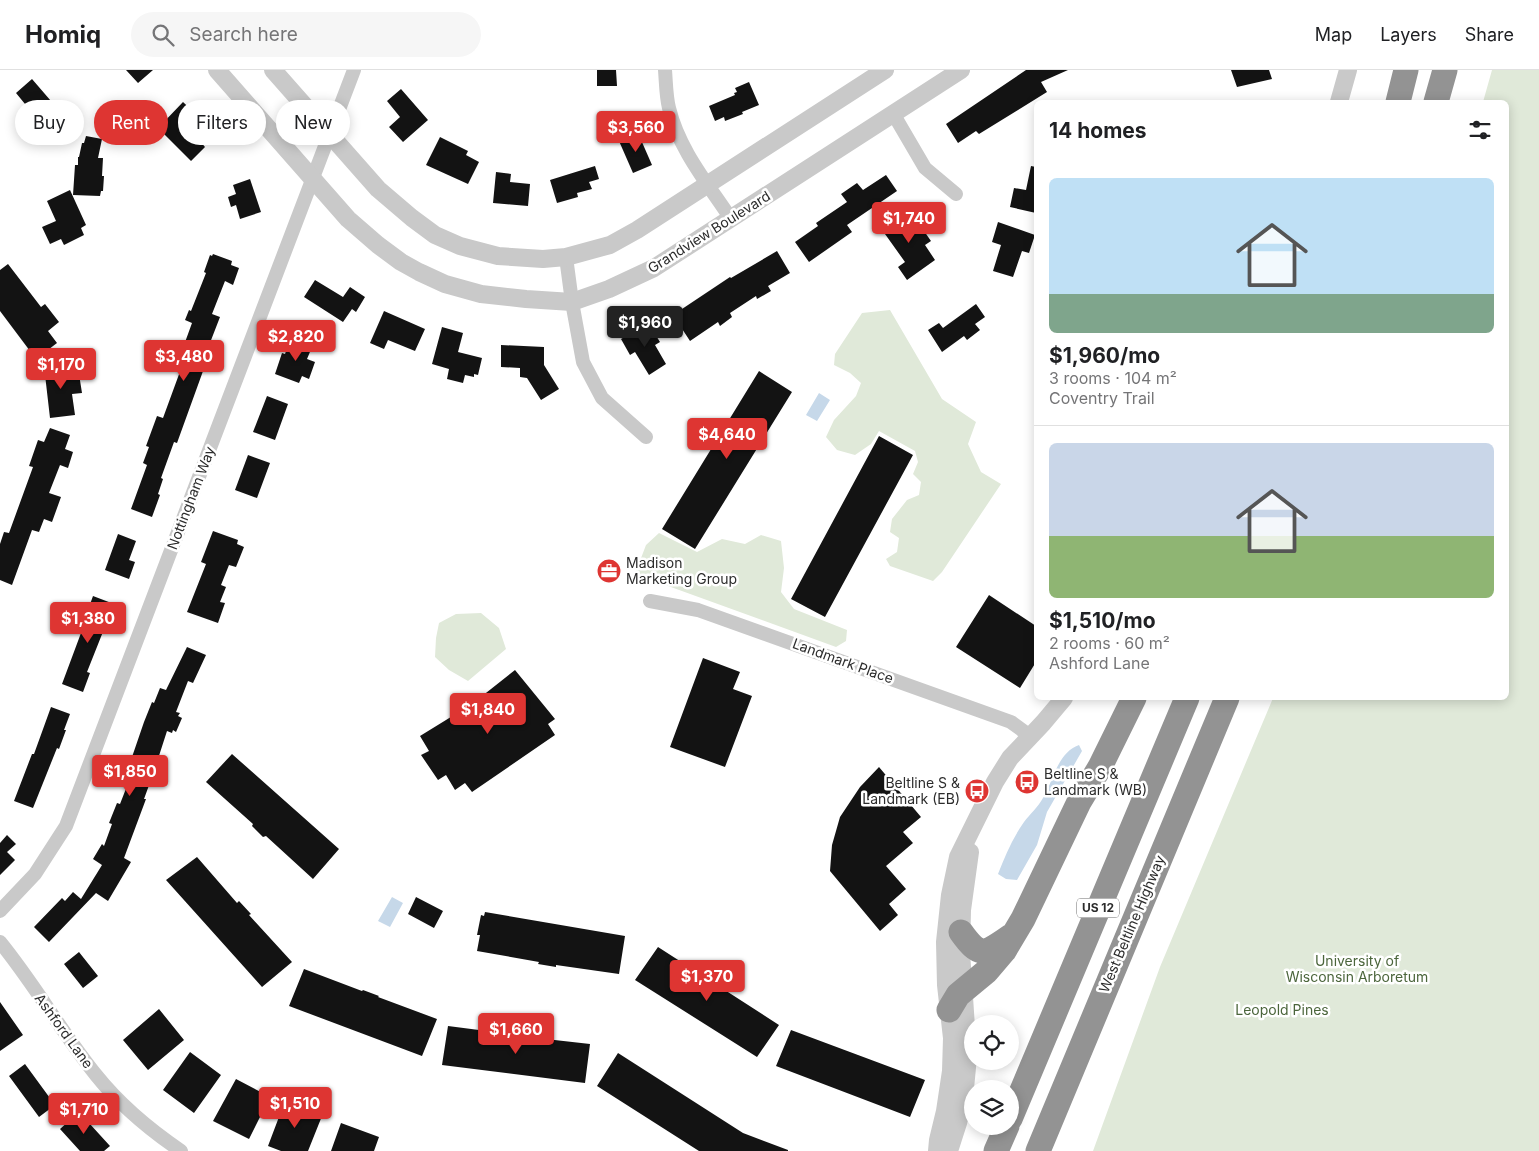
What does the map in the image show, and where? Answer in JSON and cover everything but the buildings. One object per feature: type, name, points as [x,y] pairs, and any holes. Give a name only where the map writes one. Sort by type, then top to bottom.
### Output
[{"type":"highway","points":[[1398,100],[1406,70]]},
{"type":"highway","points":[[1437,100],[1445,70]]},
{"type":"highway","points":[[949,1010],[963,989],[987,971],[1004,951],[1133,700]]},
{"type":"highway","name":"US 12","points":[[1019,1098],[1186,700]]},
{"type":"highway","name":"West Beltline Highway","points":[[1038,1151],[1226,700]]},
{"type":"highway","points":[[961,932],[972,948],[987,951],[1013,934]]},
{"type":"highway","points":[[1055,1151],[1126,941]]},
{"type":"highway","points":[[996,1151],[1003,1135]]},
{"type":"street","name":"Grandview Boulevard","points":[[217,70],[348,219],[378,246],[401,262],[445,284],[481,294],[526,300],[572,302],[610,289],[654,268],[961,70]]},
{"type":"street","points":[[273,70],[299,100]]},
{"type":"street","name":"Nottingham Way","points":[[342,100],[354,70]]},
{"type":"street","points":[[665,70],[669,108],[678,134],[692,163],[731,219]]},
{"type":"street","points":[[339,145],[378,189],[412,218],[435,234],[460,246],[498,256],[543,259],[566,257],[610,245],[637,230],[885,70]]},
{"type":"street","points":[[1340,100],[1348,70]]},
{"type":"street","points":[[894,114],[925,168],[956,194]]},
{"type":"street","name":"Nottingham Way","points":[[0,911],[35,874],[66,826],[325,145]]},
{"type":"street","points":[[566,257],[572,302],[584,362],[602,398],[646,438]]},
{"type":"street","name":"Landmark Place","points":[[650,601],[698,610],[834,658],[1011,722],[1030,736]]},
{"type":"street","points":[[937,1151],[952,1071],[952,1038],[946,985],[945,942],[950,895],[958,857],[995,782],[1010,758],[1062,700]]},
{"type":"street","points":[[949,1151],[964,1099],[968,1057],[961,932],[962,910],[970,858],[969,836]]},
{"type":"street","name":"Ashford Lane","points":[[0,942],[97,1076],[126,1107],[156,1134],[181,1151]]},
{"type":"green space","name":"University of Wisconsin Arboretum","points":[[1492,70],[1539,70],[1539,1151],[1093,1151],[1160,967],[1272,700],[1509,700],[1509,100],[1484,100]]},
{"type":"green space","points":[[890,310],[942,399],[976,422],[968,444],[981,472],[1001,484],[942,572],[933,581],[890,566],[886,559],[897,552],[899,538],[890,532],[892,519],[907,500],[919,495],[921,482],[913,474],[918,462],[915,451],[879,431],[871,444],[855,455],[837,450],[826,437],[834,420],[856,396],[861,383],[850,373],[834,365],[835,354],[862,313]]},
{"type":"green space","points":[[659,533],[697,552],[722,539],[745,544],[761,535],[781,541],[784,568],[781,592],[794,609],[847,630],[846,641],[836,647],[635,574],[646,545]]},
{"type":"green space","points":[[481,613],[499,628],[506,649],[468,681],[449,670],[435,657],[436,638],[439,623],[456,614]]},
{"type":"water","points":[[819,393],[830,400],[817,421],[806,415]]},
{"type":"water","points":[[1079,745],[1082,751],[1047,812],[1037,845],[1017,880],[1006,879],[998,874],[1012,841],[1043,798],[1061,761],[1066,754]]},
{"type":"water","points":[[392,897],[403,903],[390,927],[378,921]]},
{"type":"place","name":"Madison Marketing Group","points":[[609,571]]},
{"type":"place","name":"Beltline S & Landmark (WB)","points":[[1027,782]]},
{"type":"place","name":"Beltline S & Landmark (EB)","points":[[977,791]]},
{"type":"park label","name":"Leopold Pines","points":[[1282,1010]]}]
